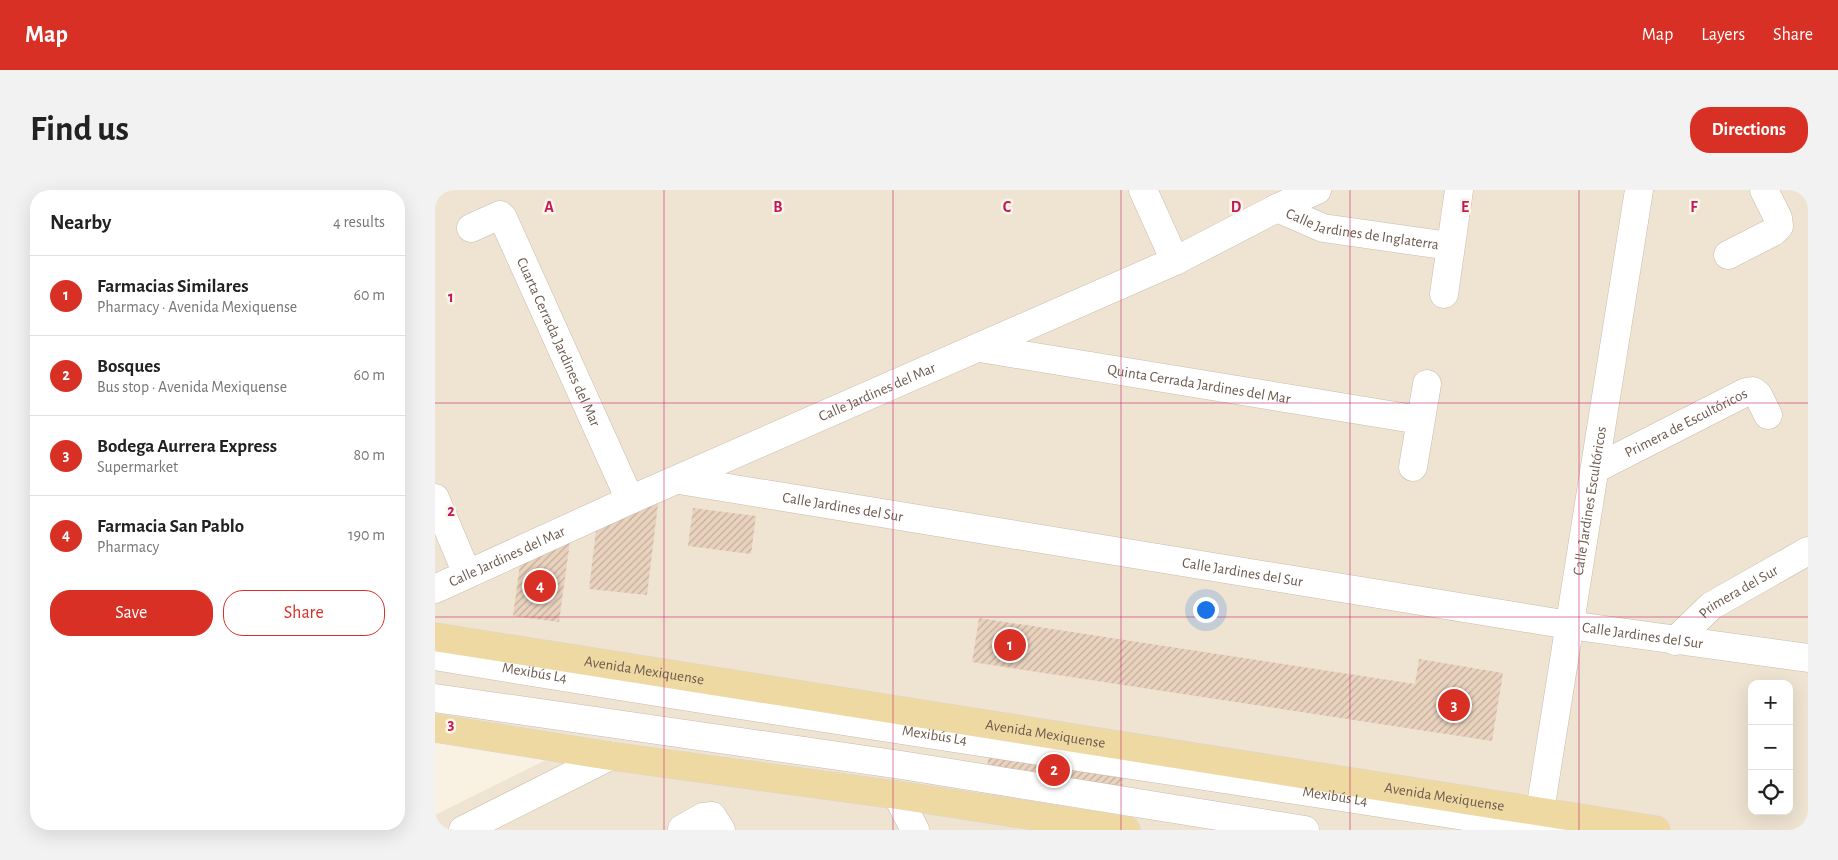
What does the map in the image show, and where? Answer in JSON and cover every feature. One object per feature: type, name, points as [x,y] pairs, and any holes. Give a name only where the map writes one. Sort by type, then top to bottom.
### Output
[{"type":"main road","name":"Avenida Mexiquense","points":[[435,637],[1547,821],[1655,830]]},
{"type":"main road","points":[[435,728],[610,756],[897,795],[1126,830]]},
{"type":"street","points":[[1143,190],[1175,261]]},
{"type":"street","name":"Calle Jardines del Mar","points":[[435,589],[630,500],[1175,261],[1277,208],[1317,190]]},
{"type":"street","name":"Calle Jardines de Inglaterra","points":[[1444,294],[1459,190]]},
{"type":"street","name":"Calle Jardines Escultóricos","points":[[1547,821],[1569,625],[1639,190]]},
{"type":"street","points":[[1729,255],[1773,232],[1779,226],[1779,218],[1764,190]]},
{"type":"street","name":"Calle Jardines de Inglaterra","points":[[1277,208],[1323,228],[1450,246]]},
{"type":"street","name":"Cuarta Cerrada Jardines del Mar","points":[[471,228],[494,217],[500,216],[503,218],[630,500]]},
{"type":"street","name":"Quinta Cerrada Jardines del Mar","points":[[980,348],[1420,420]]},
{"type":"street","points":[[1413,467],[1427,384]]},
{"type":"street","name":"Primera de Escultóricos","points":[[1595,469],[1745,392],[1753,391],[1758,395],[1769,415]]},
{"type":"street","name":"Calle Jardines del Sur","points":[[679,480],[1569,625],[1808,658]]},
{"type":"street","points":[[435,498],[467,574]]},
{"type":"street","name":"Primera del Sur","points":[[1675,641],[1711,606],[1808,551]]},
{"type":"street","name":"Mexibús L4","points":[[435,656],[605,685],[1234,779],[1547,821]]},
{"type":"street","points":[[435,698],[901,765],[1305,830]]},
{"type":"street","points":[[463,830],[610,756]]},
{"type":"street","points":[[897,795],[915,830]]},
{"type":"street","points":[[682,829],[703,817],[712,816],[721,830]]},
{"type":"shaded area","points":[[435,190],[1808,190],[1808,830],[435,830],[435,815],[552,757],[435,739]]},
{"type":"building","points":[[659,496],[647,595],[589,589],[597,522]]},
{"type":"building","points":[[693,508],[756,516],[751,554],[688,546]]},
{"type":"building","points":[[571,534],[559,622],[513,616],[521,556]]},
{"type":"building","points":[[979,618],[1415,684],[1419,659],[1503,673],[1492,741],[972,662]]},
{"type":"building","points":[[990,746],[1125,766],[1121,795],[986,775]]},
{"type":"place","name":"Farmacia San Pablo","points":[[540,586]]},
{"type":"place","name":"Farmacias Similares","points":[[1010,645]]},
{"type":"place","name":"Bodega Aurrera Express","points":[[1454,705]]},
{"type":"place","name":"Bosques","points":[[1054,770]]}]
